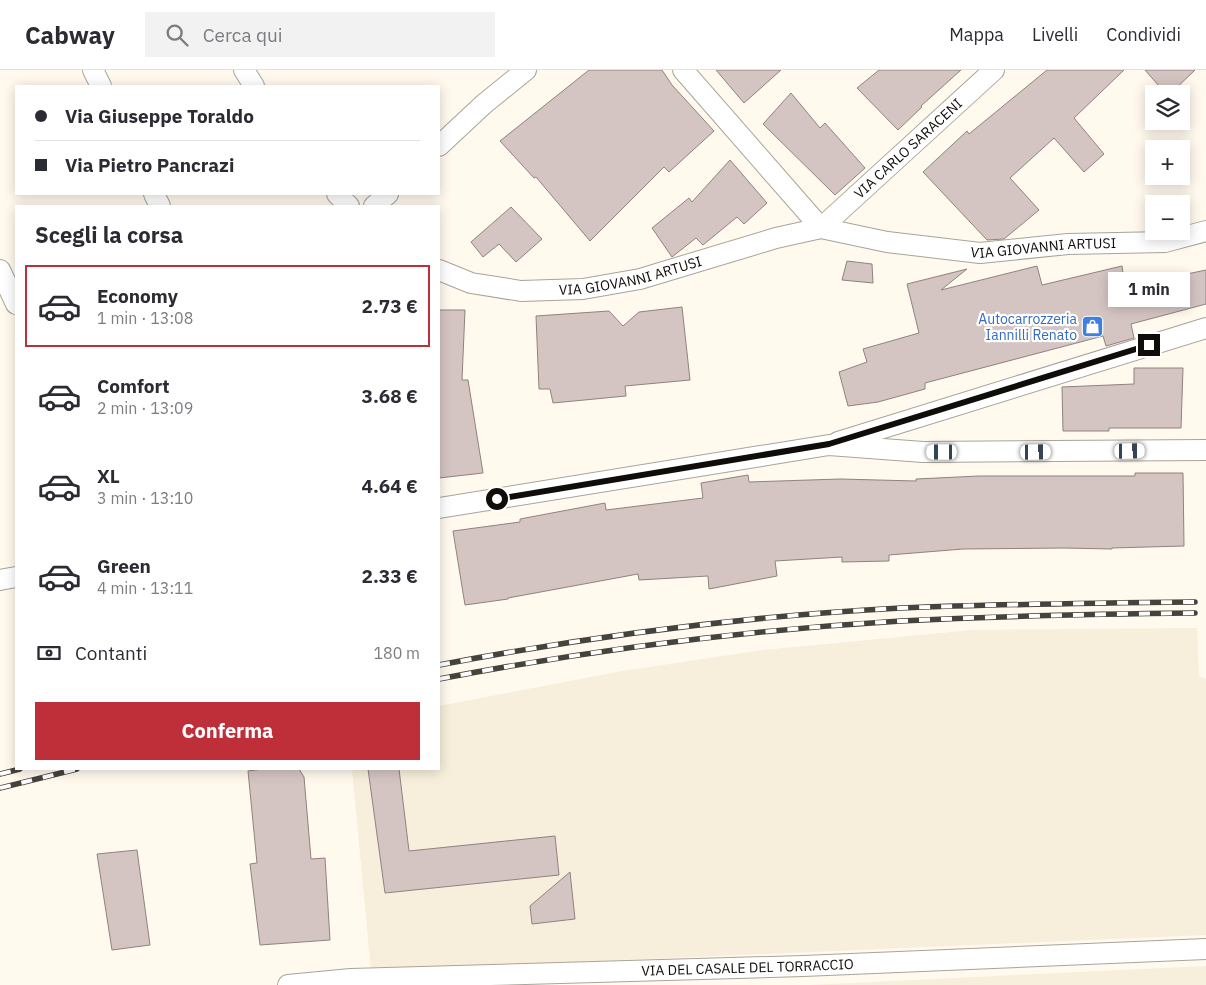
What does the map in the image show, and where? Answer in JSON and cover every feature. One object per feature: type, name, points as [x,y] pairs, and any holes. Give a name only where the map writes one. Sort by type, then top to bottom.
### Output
[{"type":"street","points":[[93,70],[100,85]]},
{"type":"street","points":[[244,70],[253,85]]},
{"type":"street","points":[[440,145],[484,104],[526,70]]},
{"type":"street","points":[[683,70],[821,228]]},
{"type":"street","name":"VIA CARLO SARACENI","points":[[821,228],[994,70]]},
{"type":"street","points":[[338,195],[348,205]]},
{"type":"street","points":[[375,205],[387,195]]},
{"type":"street","name":"VIA GIOVANNI ARTUSI","points":[[440,270],[471,283],[521,291],[583,289],[640,279],[776,238],[821,228],[887,242],[980,254],[1068,244],[1164,242],[1206,231]]},
{"type":"street","points":[[0,270],[15,302]]},
{"type":"street","points":[[440,508],[829,444],[1206,328]]},
{"type":"street","points":[[829,444],[923,452],[1206,450]]},
{"type":"street","points":[[0,580],[15,577]]},
{"type":"street","name":"VIA DEL CASALE DEL TORRACCIO","points":[[288,985],[351,980],[802,966],[1206,950]]},
{"type":"shaded area","points":[[1197,628],[1199,676],[1206,679],[1206,935],[371,971],[352,770],[440,770],[440,706],[622,671],[763,650],[972,630]]},
{"type":"shaded area","points":[[1206,966],[1206,985],[810,985]]},
{"type":"building","points":[[589,70],[662,70],[672,85],[714,131],[669,172],[664,167],[590,241],[536,177],[534,178],[500,141]]},
{"type":"building","points":[[716,70],[781,70],[744,103]]},
{"type":"building","points":[[879,70],[961,70],[921,106],[898,130],[857,88]]},
{"type":"building","points":[[1047,70],[1124,70],[1074,118],[1104,154],[1084,172],[1054,138],[1010,178],[1039,210],[1004,239],[987,240],[923,172],[967,131],[969,134]]},
{"type":"building","points":[[1145,70],[1195,70],[1179,85],[1158,85]]},
{"type":"building","points":[[791,93],[820,128],[825,123],[865,168],[835,195],[763,124]]},
{"type":"building","points":[[730,160],[767,203],[744,224],[737,217],[703,245],[696,238],[672,257],[652,228],[689,198],[692,202]]},
{"type":"building","points":[[511,207],[542,239],[516,262],[499,244],[483,257],[471,242]]},
{"type":"building","points":[[847,261],[872,264],[873,283],[842,280]]},
{"type":"building","points":[[1037,266],[1042,285],[1122,266],[1125,287],[1206,270],[1206,304],[1131,324],[1134,338],[1106,346],[1103,336],[925,383],[925,389],[878,402],[848,406],[839,372],[867,362],[863,349],[919,333],[907,284],[967,269],[941,290]]},
{"type":"building","points":[[682,307],[690,380],[625,386],[626,396],[553,403],[550,389],[539,389],[536,316],[609,311],[623,326],[639,312]]},
{"type":"building","points":[[440,310],[465,310],[462,380],[468,380],[483,473],[440,478]]},
{"type":"building","points":[[1134,368],[1183,368],[1181,428],[1109,428],[1109,431],[1063,431],[1062,387],[1134,384]]},
{"type":"building","points":[[1135,473],[1183,473],[1184,546],[1112,549],[963,549],[889,555],[889,561],[842,562],[842,557],[775,561],[777,576],[709,589],[708,576],[639,580],[638,574],[508,599],[465,605],[453,531],[520,522],[520,519],[605,503],[606,510],[703,498],[701,483],[748,475],[749,482],[840,479],[916,481],[916,479],[979,476],[1135,476]]},
{"type":"building","points":[[300,770],[304,777],[311,859],[325,858],[330,940],[260,945],[250,864],[257,863],[248,771]]},
{"type":"building","points":[[368,770],[399,770],[409,851],[555,836],[559,875],[385,893]]},
{"type":"building","points":[[137,850],[150,945],[112,950],[97,854]]},
{"type":"building","points":[[570,872],[575,919],[532,924],[530,906]]},
{"type":"railway","points":[[440,665],[611,636],[785,616],[901,608],[1195,602]]},
{"type":"railway","points":[[440,679],[611,650],[785,630],[938,619],[1195,613]]},
{"type":"railway","points":[[0,774],[16,770]]},
{"type":"railway","points":[[0,788],[73,770]]},
{"type":"place","name":"Autocarrozzeria Iannilli Renato","points":[[1093,327]]},
{"type":"route","points":[[497,499],[829,444],[1149,345]]}]
